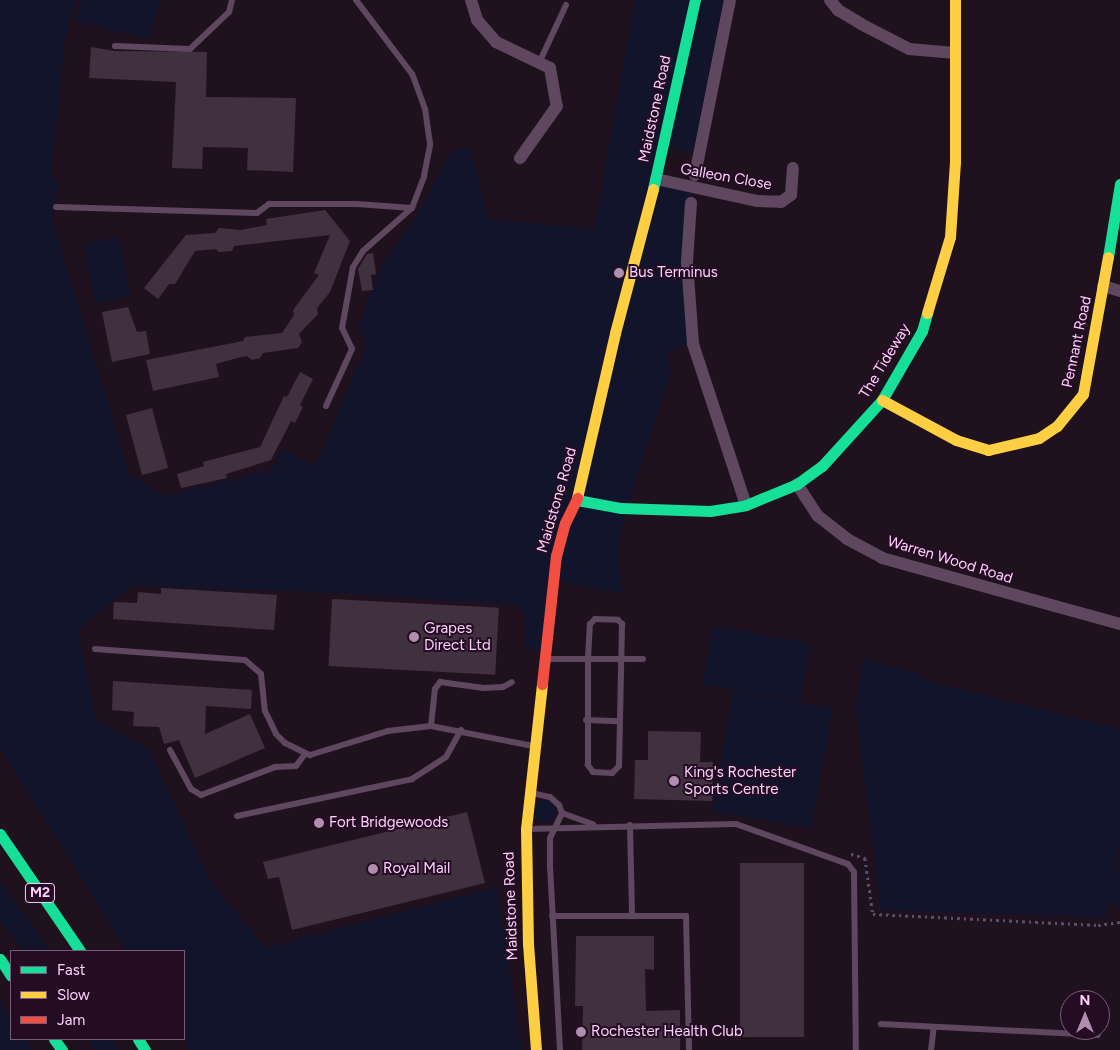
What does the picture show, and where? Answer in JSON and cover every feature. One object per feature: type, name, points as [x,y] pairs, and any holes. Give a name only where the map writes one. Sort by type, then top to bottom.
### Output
[{"type":"main road","name":"Maidstone Road","points":[[536,1050],[527,913],[526,829],[543,659],[556,556],[565,522],[577,500],[615,333],[656,179],[694,0]]},
{"type":"main road","name":"The Tideway","points":[[577,500],[621,508],[683,512],[746,505],[797,484],[846,443],[882,400],[922,331],[950,237],[954,202],[955,0]]},
{"type":"main road","name":"Pennant Road","points":[[882,400],[956,440],[988,450],[1039,438],[1072,411],[1083,394],[1104,286],[1120,184]]},
{"type":"main road","name":"M2","points":[[0,834],[79,950]]},
{"type":"main road","points":[[0,959],[10,974]]},
{"type":"street","points":[[471,0],[477,20],[496,42],[550,68],[557,106],[520,158]]},
{"type":"street","points":[[695,175],[730,0]]},
{"type":"street","points":[[830,0],[846,15],[909,49],[955,54]]},
{"type":"street","name":"Galleon Close","points":[[656,179],[748,199],[781,202],[791,195],[793,168]]},
{"type":"street","points":[[691,203],[687,262],[693,344],[746,505]]},
{"type":"street","points":[[1104,286],[1120,291]]},
{"type":"street","name":"Warren Wood Road","points":[[797,484],[818,516],[847,539],[882,558],[1120,624]]},
{"type":"lane","points":[[115,46],[190,48],[229,12],[232,0]]},
{"type":"lane","points":[[326,406],[352,349],[342,328],[352,267],[362,250],[412,208],[424,176],[430,144],[425,109],[412,74],[356,0]]},
{"type":"lane","points":[[539,63],[566,5]]},
{"type":"lane","points":[[56,207],[257,213],[269,204],[357,204],[412,208]]},
{"type":"lane","points":[[595,619],[618,620],[622,624],[618,769],[612,773],[593,772],[588,765],[586,720],[588,660],[590,624],[595,619]]},
{"type":"lane","points":[[95,649],[245,660],[262,676],[265,711],[276,734],[305,754],[320,754],[388,732],[431,726],[461,730],[534,747]]},
{"type":"lane","points":[[543,659],[643,659]]},
{"type":"lane","points":[[431,726],[434,689],[440,682],[484,688],[503,687],[512,682]]},
{"type":"lane","points":[[586,720],[619,721]]},
{"type":"lane","points":[[237,816],[412,779],[446,757],[461,730]]},
{"type":"lane","points":[[170,750],[191,789],[201,794],[275,767],[296,766],[305,754]]},
{"type":"lane","points":[[530,793],[550,797],[560,805],[562,813],[554,826],[550,838],[552,916],[560,1050]]},
{"type":"lane","points":[[562,813],[599,826]]},
{"type":"lane","points":[[526,829],[554,826],[736,824],[848,864],[854,872],[856,1050]]},
{"type":"lane","points":[[630,825],[632,916]]},
{"type":"lane","points":[[552,916],[686,916],[689,1050]]},
{"type":"lane","points":[[881,1024],[1060,1033]]},
{"type":"lane","points":[[931,1050],[934,1027]]},
{"type":"path","points":[[846,853],[865,858],[873,914],[1098,925],[1120,922]]},
{"type":"shaded area","points":[[0,0],[76,0],[65,40],[51,175],[58,182],[53,222],[130,476],[168,496],[271,470],[283,448],[315,467],[367,344],[358,327],[381,266],[417,216],[450,153],[470,147],[488,218],[594,230],[635,0],[730,0],[700,155],[664,144],[656,179],[690,188],[693,344],[666,351],[671,370],[621,529],[617,557],[623,593],[553,580],[544,650],[525,648],[525,615],[515,604],[317,592],[133,585],[78,630],[96,720],[148,748],[211,882],[265,948],[497,887],[522,1050],[190,1050],[184,1040],[185,950],[126,950],[0,748]]},
{"type":"shaded area","points":[[81,0],[160,0],[149,39],[75,21]]},
{"type":"shaded area","points":[[118,237],[130,296],[95,303],[83,244]]},
{"type":"shaded area","points":[[713,626],[810,643],[800,701],[703,684]]},
{"type":"shaded area","points":[[864,658],[920,674],[922,680],[1120,729],[1120,836],[1110,891],[1120,853],[1120,905],[1108,903],[1105,918],[881,910],[855,706]]},
{"type":"shaded area","points":[[733,691],[832,709],[811,829],[712,811]]},
{"type":"shaded area","points":[[545,800],[553,803],[556,811],[553,819],[545,822],[537,819],[534,811],[537,803]]},
{"type":"shaded area","points":[[0,881],[49,950],[22,950],[0,920]]},
{"type":"shaded area","points":[[0,1001],[10,1017],[10,1040],[25,1040],[32,1050],[0,1050]]},
{"type":"shaded area","points":[[88,1040],[113,1040],[120,1050],[95,1050]]},
{"type":"building","points":[[91,47],[115,51],[207,52],[206,97],[296,98],[293,172],[247,170],[248,148],[203,147],[202,169],[172,168],[176,82],[89,78]]},
{"type":"building","points":[[325,210],[350,241],[330,292],[317,308],[318,314],[299,334],[302,342],[298,348],[263,353],[260,358],[252,360],[247,356],[216,364],[219,377],[153,391],[146,360],[243,341],[245,337],[282,333],[294,315],[293,310],[319,275],[314,273],[330,235],[234,246],[232,251],[219,252],[216,249],[195,251],[175,284],[169,284],[158,299],[144,288],[186,235],[215,233],[219,228],[241,230],[267,225],[266,219]]},
{"type":"building","points":[[373,253],[376,274],[371,275],[373,290],[362,291],[358,269],[367,254]]},
{"type":"building","points":[[128,307],[137,332],[146,331],[150,354],[112,362],[102,312]]},
{"type":"building","points":[[300,372],[313,379],[300,405],[303,407],[295,423],[291,421],[271,460],[226,474],[227,478],[181,488],[177,474],[204,466],[203,462],[260,447],[284,396],[287,397]]},
{"type":"building","points":[[152,408],[168,468],[142,475],[126,415]]},
{"type":"building","points":[[161,588],[277,595],[274,630],[113,619],[114,602],[137,603],[138,592],[161,594]]},
{"type":"building","name":"Grapes Direct Ltd","points":[[332,599],[499,608],[495,675],[328,666]]},
{"type":"building","points":[[113,681],[252,690],[251,709],[206,706],[205,734],[250,714],[265,748],[195,778],[179,740],[164,744],[159,727],[133,726],[134,712],[112,710]]},
{"type":"building","name":"King's Rochester Sports Centre","points":[[648,731],[701,732],[700,762],[713,762],[712,801],[634,799],[635,760],[648,760]]},
{"type":"building","name":"Royal Mail","points":[[467,812],[485,883],[292,930],[279,877],[268,879],[263,862]]},
{"type":"building","points":[[740,863],[804,863],[804,1037],[740,1037]]},
{"type":"building","points":[[576,936],[654,936],[654,970],[645,969],[646,1011],[680,1010],[680,1050],[582,1050],[583,1006],[575,1006]]},
{"type":"traffic: fast","points":[[653,189],[695,0]]},
{"type":"traffic: fast","points":[[1108,257],[1120,184]]},
{"type":"traffic: fast","points":[[577,500],[621,508],[710,511],[746,505],[797,484],[822,466],[882,400],[922,331],[927,313]]},
{"type":"traffic: fast","points":[[0,834],[79,950]]},
{"type":"traffic: fast","points":[[0,959],[10,974]]},
{"type":"traffic: fast","points":[[55,1040],[62,1050]]},
{"type":"traffic: fast","points":[[139,1040],[145,1050]]},
{"type":"traffic: slow","points":[[927,313],[950,237],[955,161],[955,0]]},
{"type":"traffic: slow","points":[[577,498],[615,333],[653,189]]},
{"type":"traffic: slow","points":[[882,400],[956,440],[988,450],[1039,438],[1057,426],[1083,394],[1108,257]]},
{"type":"traffic: slow","points":[[536,1050],[528,944],[526,829],[542,684]]},
{"type":"traffic: jam","points":[[542,684],[556,556],[565,523],[577,498]]},
{"type":"place","name":"Bus Terminus","points":[[619,273]]},
{"type":"place","name":"Grapes Direct Ltd","points":[[414,637]]},
{"type":"place","name":"King's Rochester Sports Centre","points":[[674,781]]},
{"type":"place","name":"Fort Bridgewoods","points":[[319,823]]},
{"type":"place","name":"Royal Mail","points":[[373,869]]},
{"type":"place","name":"Rochester Health Club","points":[[581,1032]]}]
